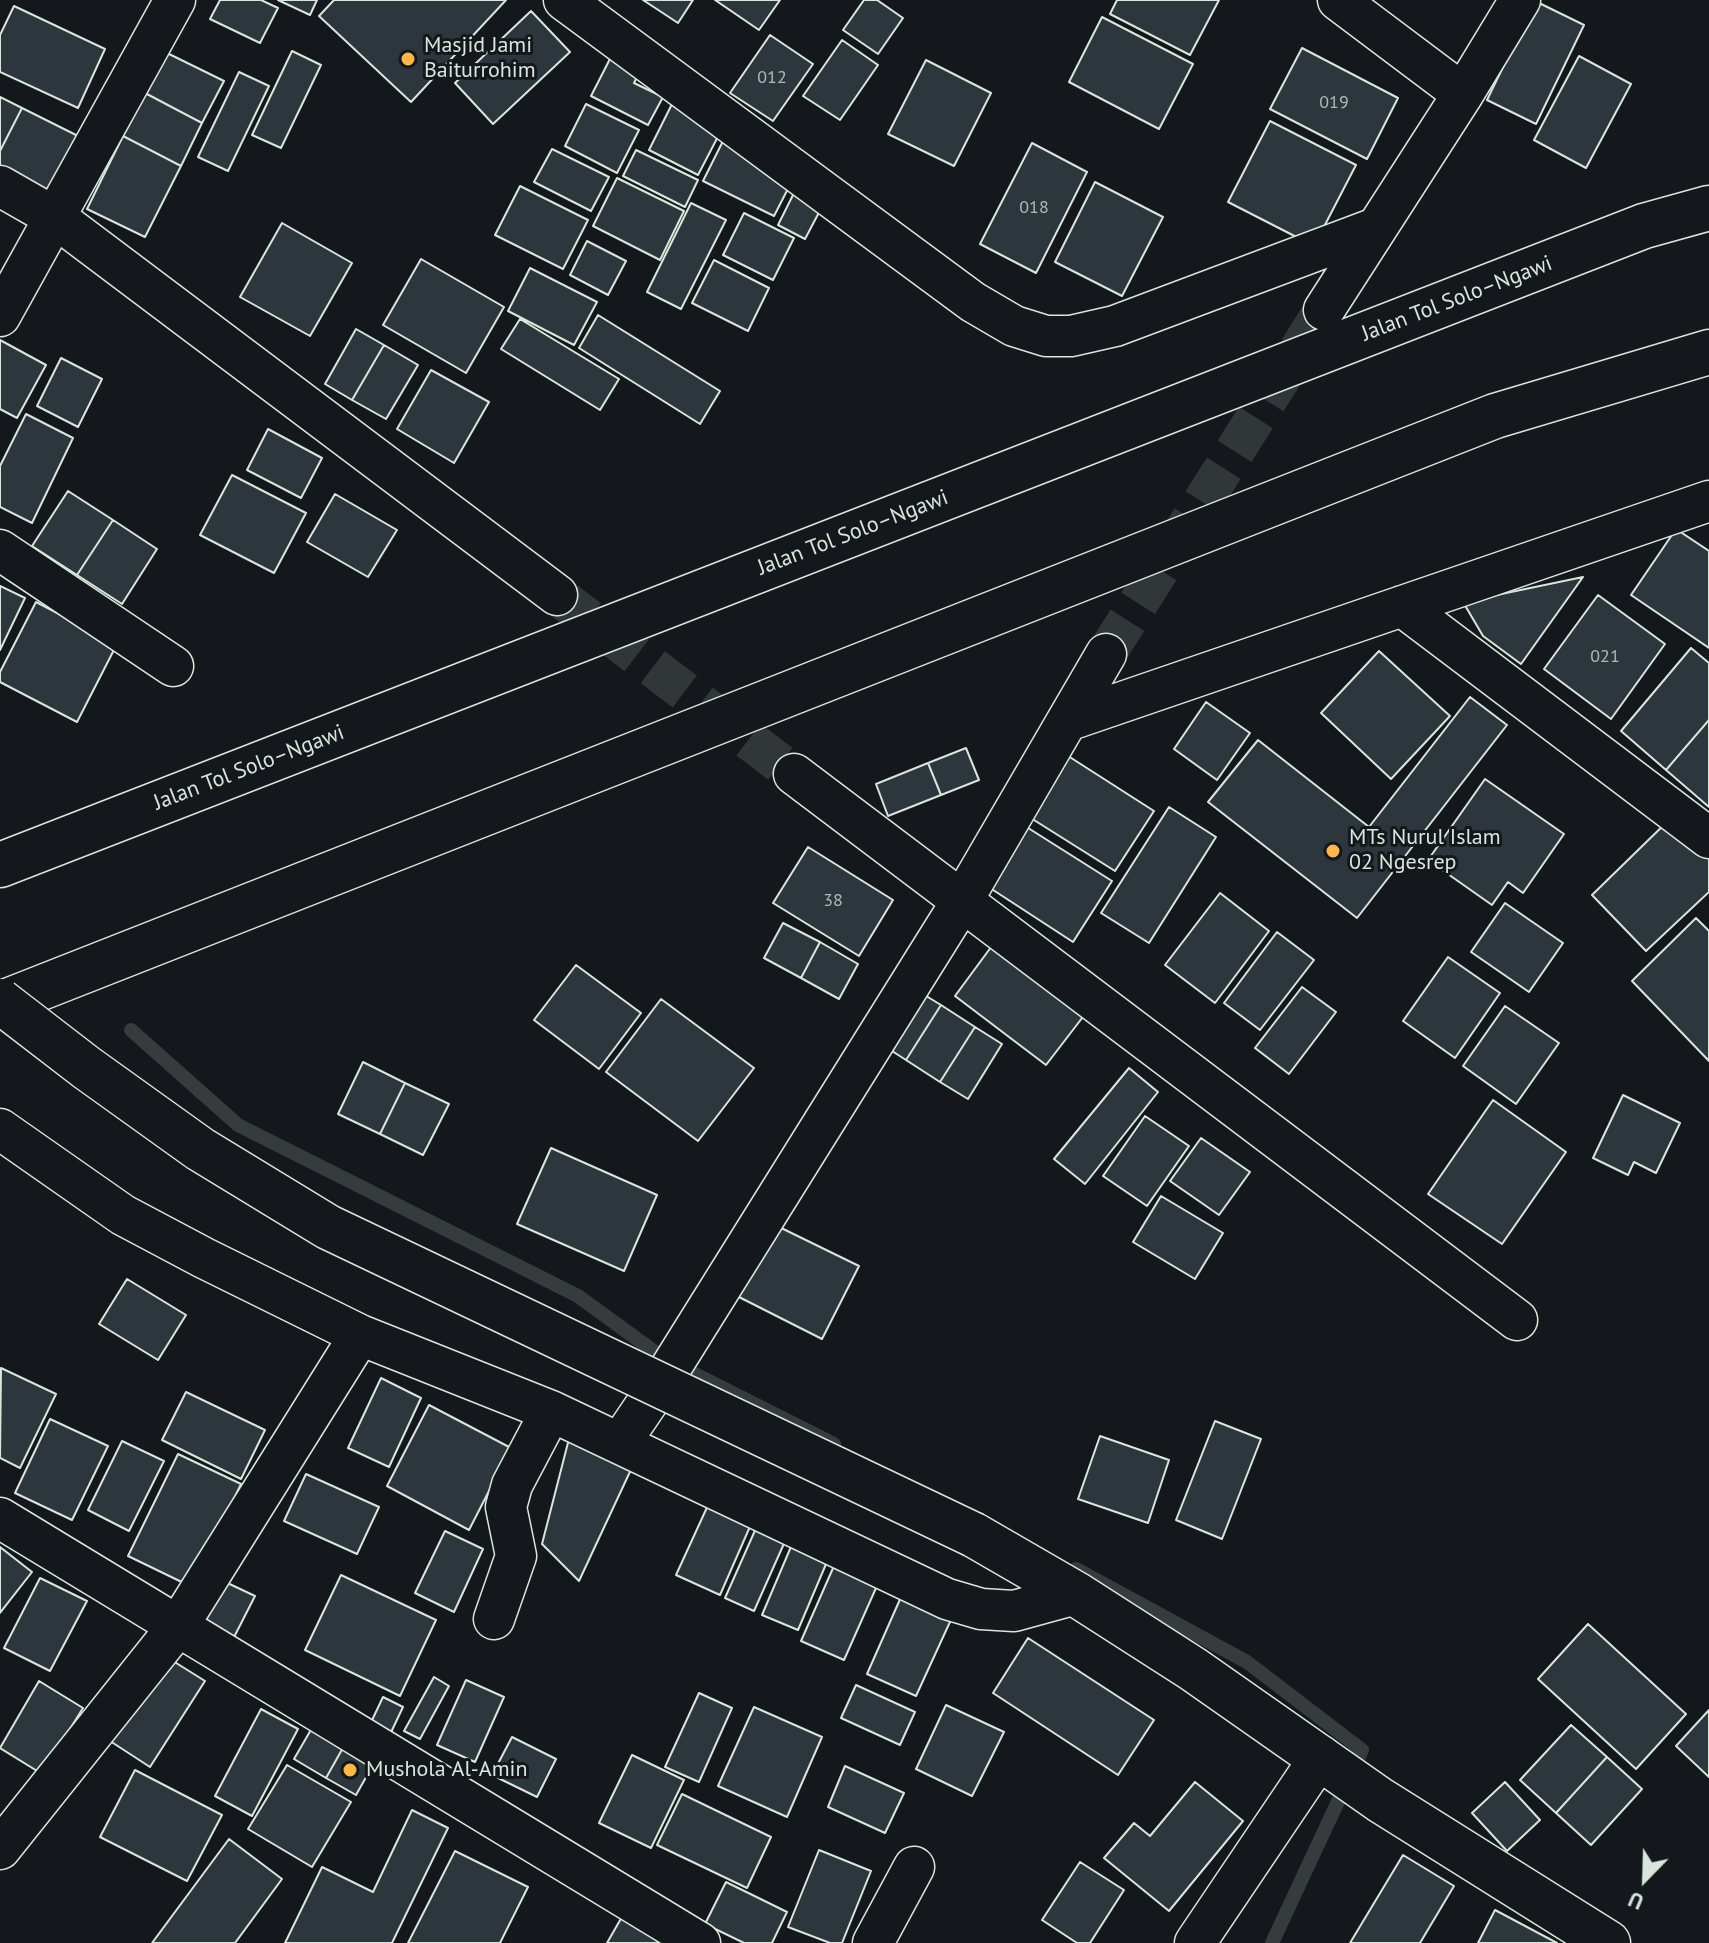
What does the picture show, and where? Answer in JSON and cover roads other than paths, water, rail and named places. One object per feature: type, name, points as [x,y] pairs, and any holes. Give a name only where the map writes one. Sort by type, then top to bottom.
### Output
[{"type":"main road","name":"Jalan Tol Solo–Ngawi","points":[[0,865],[1629,232],[1709,208]]},
{"type":"main road","points":[[0,1002],[1495,416],[1709,352]]},
{"type":"main road","points":[[0,1002],[200,1149],[328,1227],[974,1535],[1076,1594],[1193,1669],[1380,1800],[1608,1943]]},
{"type":"street","points":[[0,316],[175,0]]},
{"type":"street","points":[[564,0],[973,302],[1014,326],[1046,336],[1071,336],[1115,326],[1376,228]]},
{"type":"street","points":[[1338,0],[1463,94]]},
{"type":"street","points":[[1324,310],[1520,0]]},
{"type":"street","points":[[0,186],[56,218],[557,595]]},
{"type":"street","points":[[1067,721],[1709,501]]},
{"type":"street","points":[[0,550],[173,666]]},
{"type":"street","points":[[1402,606],[1709,838]]},
{"type":"street","points":[[620,1443],[668,1372],[962,901],[1106,654]]},
{"type":"street","points":[[794,774],[1517,1320]]},
{"type":"street","points":[[5,1140],[123,1215],[360,1335],[551,1411],[947,1599],[981,1609],[1014,1611],[1076,1594]]},
{"type":"street","points":[[0,1849],[178,1626],[360,1335]]},
{"type":"street","points":[[494,1619],[516,1556],[506,1507],[512,1485],[551,1411]]},
{"type":"street","points":[[0,1518],[700,1943]]},
{"type":"street","points":[[1195,1943],[1329,1763]]},
{"type":"street","points":[[873,1943],[914,1867]]},
{"type":"waterway","points":[[131,1030],[238,1125],[578,1296],[663,1358],[834,1444]]},
{"type":"waterway","points":[[1076,1569],[1247,1662],[1362,1750],[1272,1943]]},
{"type":"tunnel","points":[[1106,654],[1324,310]]},
{"type":"tunnel","points":[[557,595],[794,774]]},
{"type":"place","name":"Masjid Jami Baiturrohim","points":[[408,59]]},
{"type":"place","name":"MTs Nurul Islam 02 Ngesrep","points":[[1333,851]]},
{"type":"place","name":"Mushola Al-Amin","points":[[350,1770]]}]
